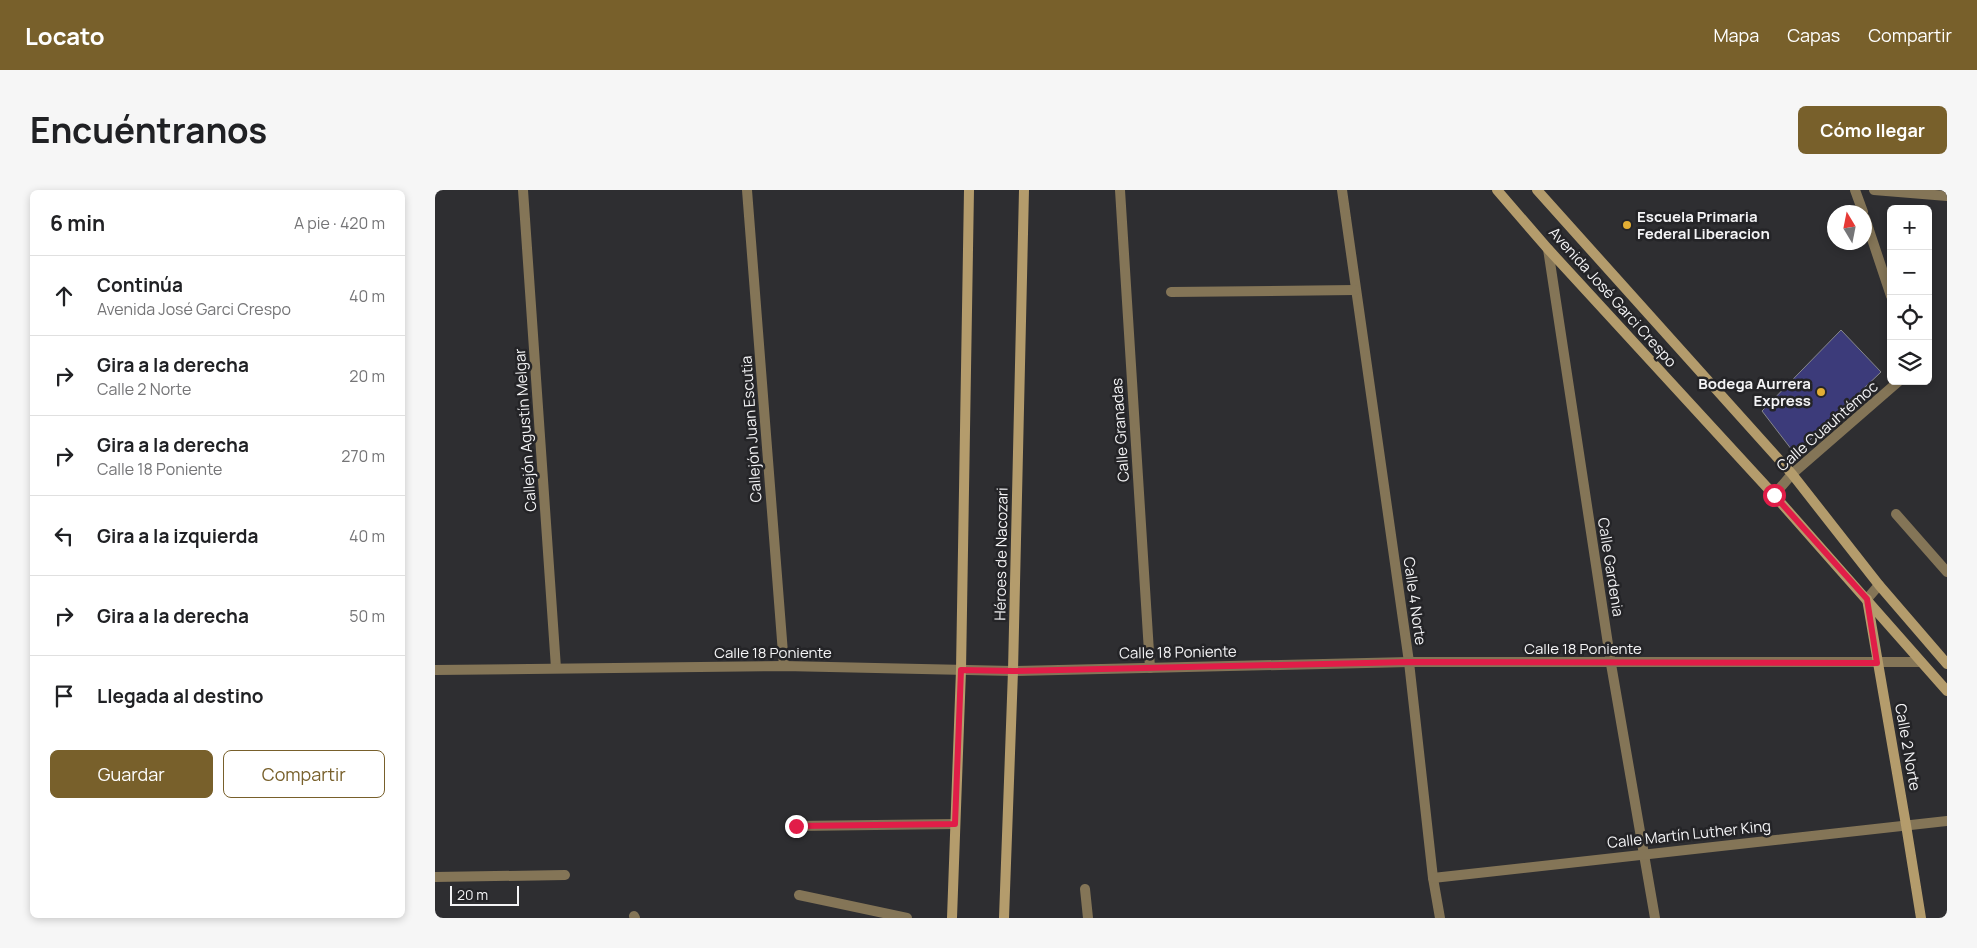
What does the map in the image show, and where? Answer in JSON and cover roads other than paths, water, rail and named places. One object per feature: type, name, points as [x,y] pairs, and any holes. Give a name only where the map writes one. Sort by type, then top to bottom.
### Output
[{"type":"main road","points":[[952,918],[961,670],[969,190]]},
{"type":"main road","name":"Héroes de Nacozari","points":[[1004,918],[1013,671],[1025,190]]},
{"type":"main road","name":"Avenida José Garci Crespo","points":[[1497,190],[1548,249],[1774,495],[1947,691]]},
{"type":"main road","name":"Avenida José Garci Crespo","points":[[1537,190],[1792,474],[1879,585],[1947,664]]},
{"type":"main road","name":"Calle 2 Norte","points":[[1867,599],[1907,826],[1921,918]]},
{"type":"street","name":"Callejón Agustín Melgar","points":[[523,190],[556,668]]},
{"type":"street","name":"Callejón Juan Escutia","points":[[747,190],[784,666]]},
{"type":"street","name":"Calle Granadas","points":[[1120,190],[1149,668]]},
{"type":"street","name":"Calle 4 Norte","points":[[1342,190],[1409,662],[1433,878],[1440,918]]},
{"type":"street","points":[[1855,190],[1860,205]]},
{"type":"street","points":[[1873,190],[1947,196]]},
{"type":"street","points":[[1872,239],[1891,295]]},
{"type":"street","name":"Calle Gardenia","points":[[1548,249],[1611,664],[1655,918]]},
{"type":"street","points":[[1171,292],[1355,290]]},
{"type":"street","name":"Calle Cuauhtémoc","points":[[1774,495],[1792,474],[1894,385]]},
{"type":"street","points":[[1896,514],[1947,572]]},
{"type":"street","points":[[1867,599],[1879,585]]},
{"type":"street","name":"Calle 18 Poniente","points":[[435,670],[784,666],[1013,671],[1409,662],[1611,664],[1921,662]]},
{"type":"street","name":"Calle Martín Luther King","points":[[1433,878],[1947,821]]},
{"type":"street","points":[[796,826],[955,824]]},
{"type":"street","points":[[435,877],[565,875]]},
{"type":"street","points":[[1085,889],[1088,918]]},
{"type":"street","points":[[799,895],[907,918]]},
{"type":"place","name":"Escuela Primaria Federal Liberacion","points":[[1627,225]]},
{"type":"place","name":"Bodega Aurrera Express","points":[[1821,392]]}]
